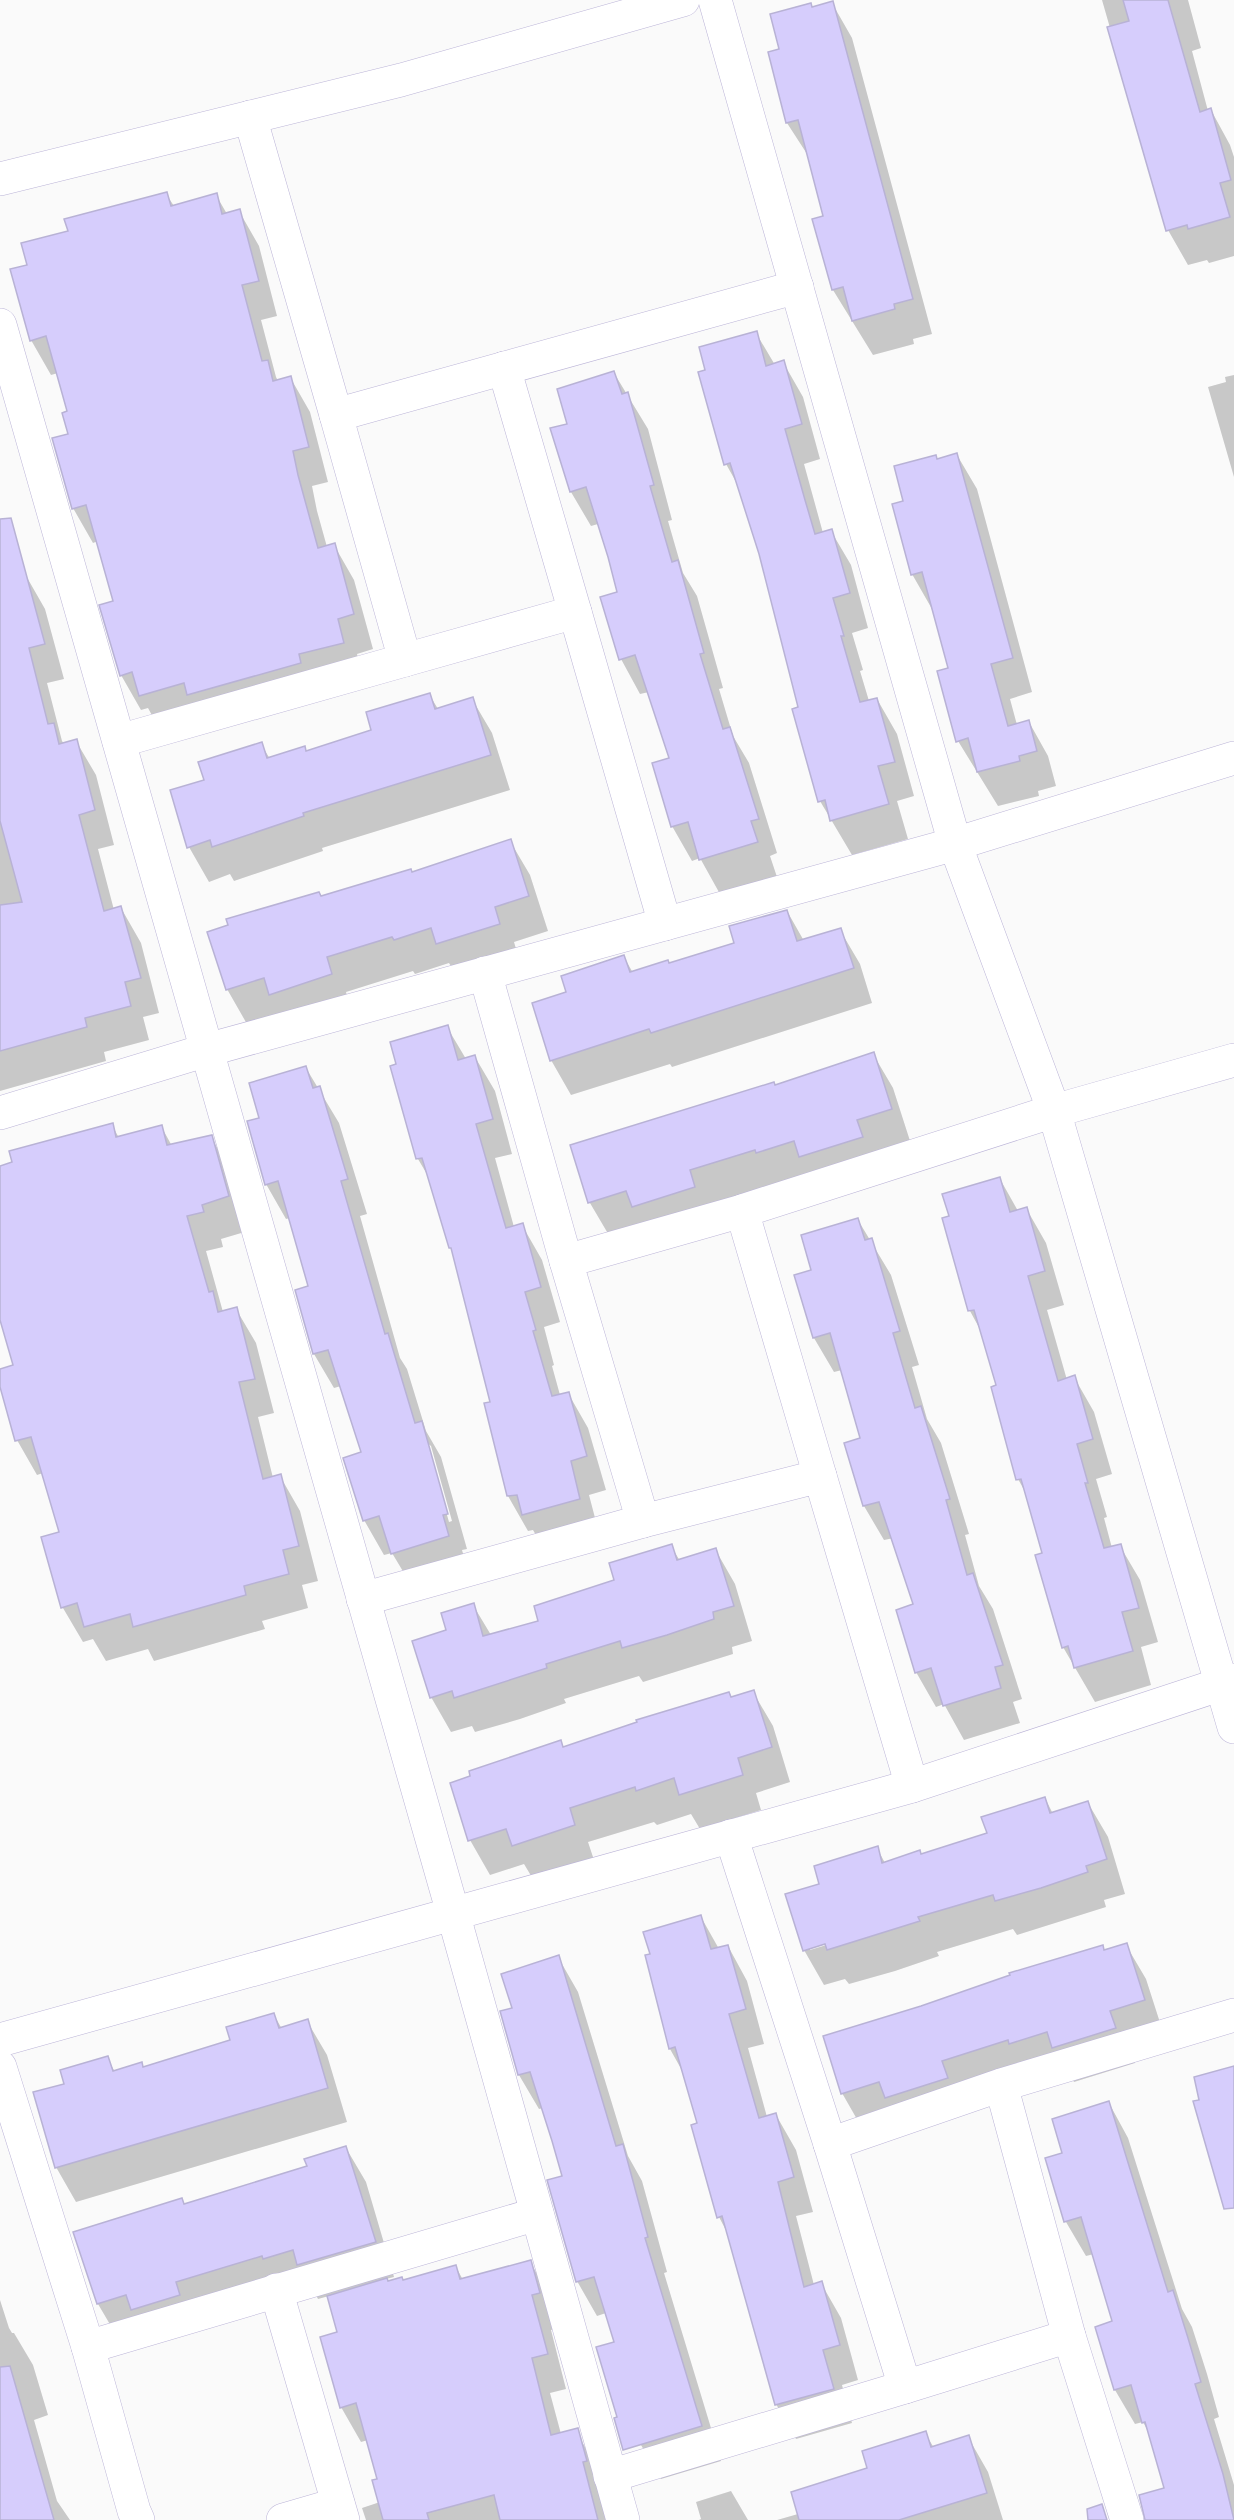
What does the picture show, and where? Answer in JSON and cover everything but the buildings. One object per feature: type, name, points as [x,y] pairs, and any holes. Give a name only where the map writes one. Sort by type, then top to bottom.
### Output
[{"type":"street","points":[[0,178],[401,80],[682,0]]},
{"type":"street","points":[[715,0],[955,844],[1054,1111],[1228,1682],[1234,1727]]},
{"type":"street","points":[[250,117],[405,660]]},
{"type":"street","points":[[336,415],[797,287]]},
{"type":"street","points":[[0,325],[453,1912],[623,2520]]},
{"type":"street","points":[[504,368],[665,924]]},
{"type":"street","points":[[119,741],[575,612]]},
{"type":"street","points":[[0,1113],[207,1050],[955,844],[1234,758]]},
{"type":"street","points":[[485,973],[566,1261],[643,1521]]},
{"type":"street","points":[[566,1261],[742,1211],[1054,1111],[1234,1060]]},
{"type":"street","points":[[742,1211],[912,1786]]},
{"type":"street","points":[[363,1599],[643,1521],[820,1476]]},
{"type":"street","points":[[0,2040],[912,1786],[1228,1682]]},
{"type":"street","points":[[731,1836],[905,2387]]},
{"type":"street","points":[[830,2144],[1001,2085],[1234,2015]]},
{"type":"street","points":[[0,2067],[88,2347],[138,2520]]},
{"type":"street","points":[[1001,2085],[1069,2336],[1127,2520]]},
{"type":"street","points":[[88,2347],[537,2214]]},
{"type":"street","points":[[276,2290],[340,2512],[283,2520]]},
{"type":"street","points":[[610,2476],[1069,2336]]}]
